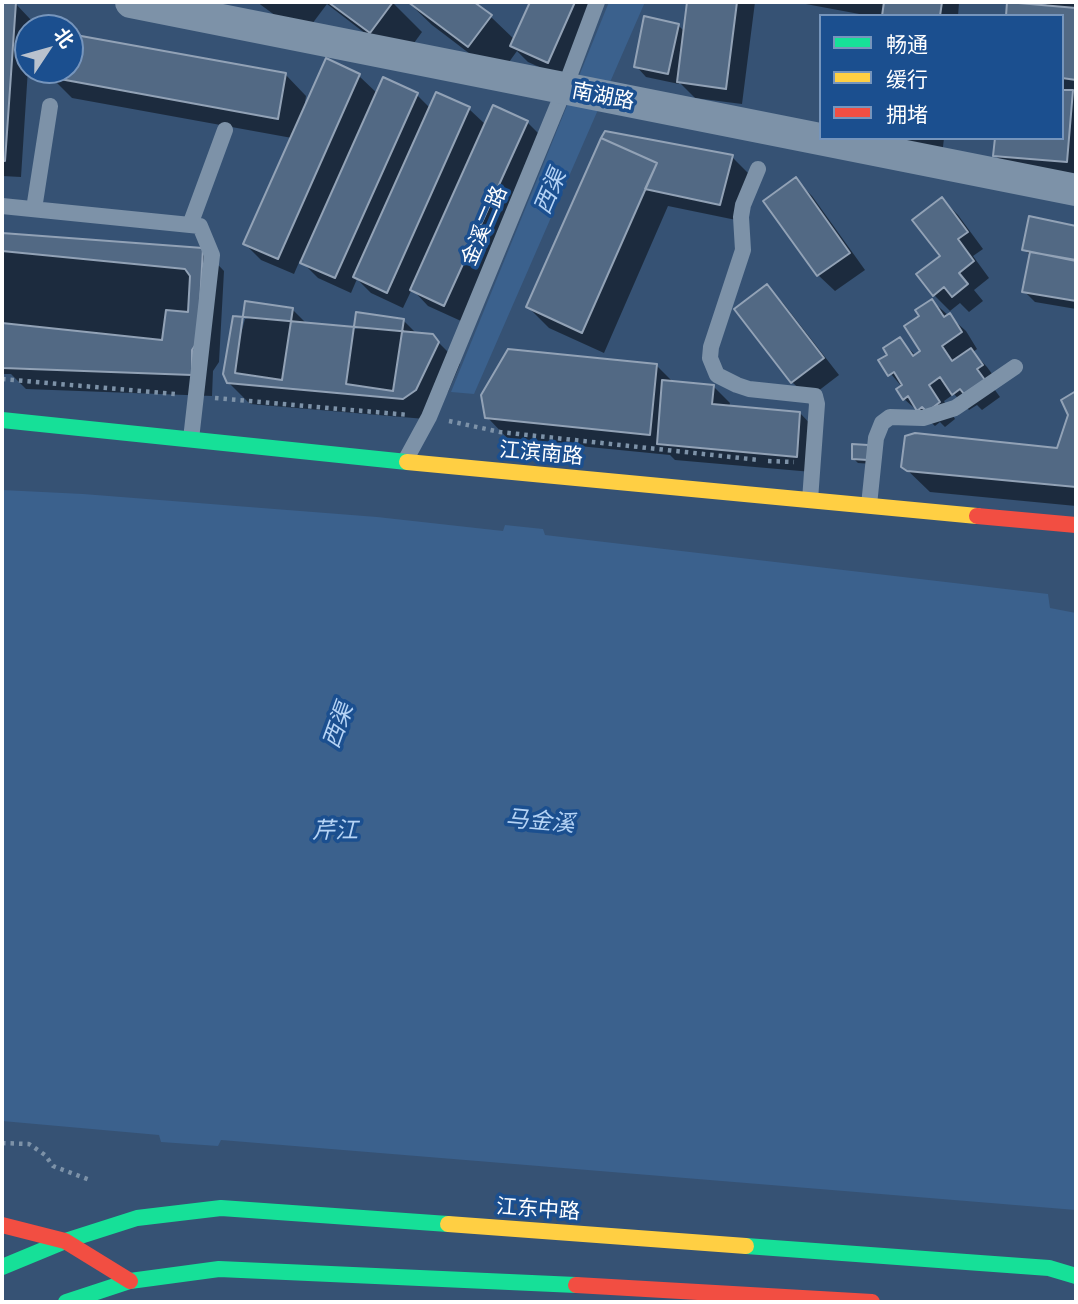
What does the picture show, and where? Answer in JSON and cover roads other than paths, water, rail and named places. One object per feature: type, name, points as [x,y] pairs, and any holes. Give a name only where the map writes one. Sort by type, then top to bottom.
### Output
[{"type":"main road","name":"江滨南路","points":[[2,420],[404,462],[1076,525]]},
{"type":"main road","name":"江东中路","points":[[2,1267],[65,1241],[136,1218],[220,1208],[1049,1268],[1076,1276]]},
{"type":"main road","points":[[2,1225],[65,1241],[130,1281]]},
{"type":"main road","points":[[66,1302],[130,1281],[219,1269],[606,1294],[872,1302]]},
{"type":"street","name":"南湖路","points":[[131,2],[819,140]]},
{"type":"street","name":"南湖路","points":[[820,140],[1076,190]]},
{"type":"lane","name":"金溪二路","points":[[404,462],[429,417],[564,90],[597,2]]},
{"type":"lane","points":[[34,209],[50,106]]},
{"type":"lane","points":[[190,225],[225,130]]},
{"type":"lane","points":[[758,169],[743,205],[743,250],[711,347],[710,358],[717,374],[737,385],[749,389],[815,396],[817,404],[810,500]]},
{"type":"lane","points":[[2,206],[200,226],[212,255],[191,439]]},
{"type":"lane","points":[[869,505],[876,438],[882,423],[890,417],[923,418],[955,408],[1015,367]]},
{"type":"water","name":"西渠","points":[[609,2],[645,2],[474,394],[451,392]]},
{"type":"water","name":"芹江","points":[[2,490],[377,517],[503,531],[505,525],[543,529],[545,535],[1048,594],[1050,608],[1076,613],[1076,1210],[221,1140],[218,1146],[161,1142],[159,1135],[2,1121]]},
{"type":"water label","name":"马金溪","points":[[540,822]]}]
